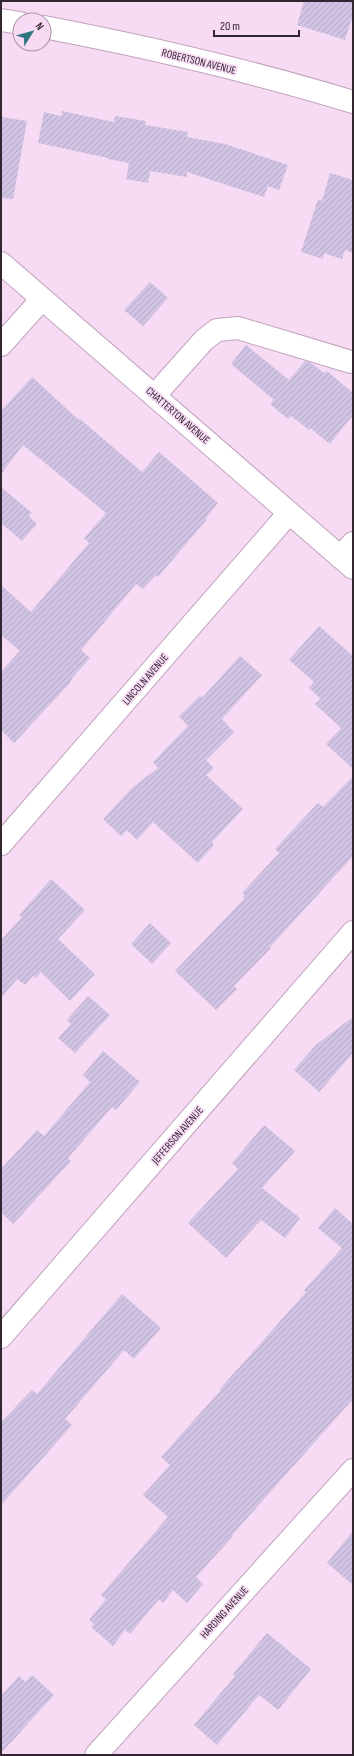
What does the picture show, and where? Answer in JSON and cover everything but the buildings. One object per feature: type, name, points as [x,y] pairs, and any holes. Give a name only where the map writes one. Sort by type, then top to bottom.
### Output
[{"type":"street","points":[[1,20],[12,22]]},
{"type":"street","name":"ROBERTSON AVENUE","points":[[52,29],[98,37],[185,57],[353,102]]},
{"type":"street","name":"CHATTERTON AVENUE","points":[[1,263],[155,395],[289,513],[349,556]]},
{"type":"street","points":[[1,345],[42,299]]},
{"type":"street","points":[[155,395],[204,340],[217,330],[238,328],[351,362]]},
{"type":"street","name":"LINCOLN AVENUE","points":[[1,844],[289,513]]},
{"type":"street","name":"JEFFERSON AVENUE","points":[[1,1337],[353,932]]},
{"type":"street","name":"HARDING AVENUE","points":[[96,1755],[353,1470]]}]
